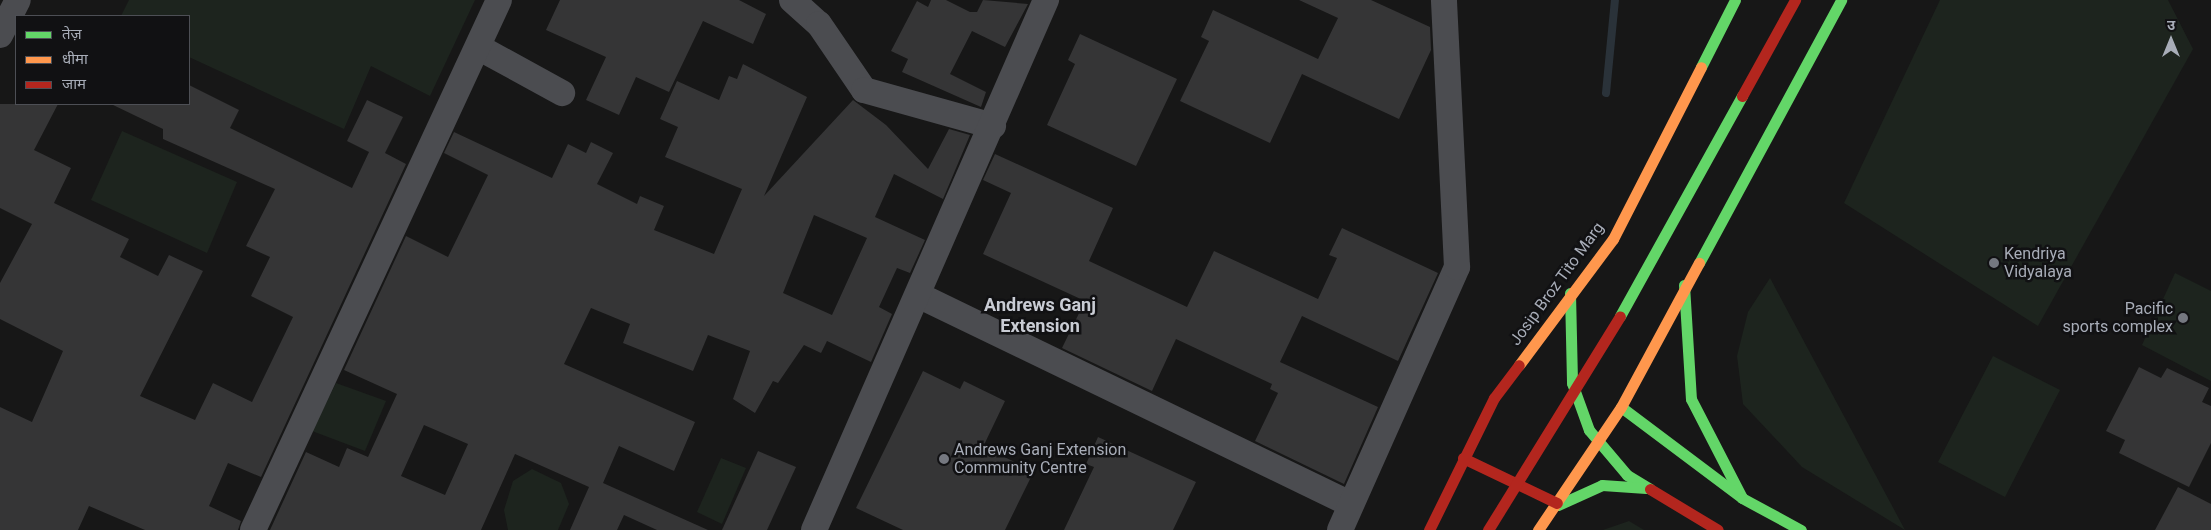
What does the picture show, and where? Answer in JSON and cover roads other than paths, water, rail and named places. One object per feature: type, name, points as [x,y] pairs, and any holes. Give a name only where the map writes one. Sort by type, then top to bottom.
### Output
[{"type":"main road","name":"Josip Broz Tito Marg","points":[[1429,530],[1494,398],[1570,293],[1613,239],[1735,0]]},
{"type":"main road","points":[[1488,530],[1615,325],[1795,0]]},
{"type":"main road","points":[[1538,530],[1621,408],[1684,284],[1841,0]]},
{"type":"main road","points":[[1684,284],[1691,399],[1742,498]]},
{"type":"main road","points":[[1570,293],[1572,383],[1597,443],[1646,488],[1718,530]]},
{"type":"main road","points":[[1621,408],[1742,498],[1801,530]]},
{"type":"main road","points":[[1463,458],[1554,507]]},
{"type":"main road","points":[[1554,507],[1588,488],[1617,484],[1646,488]]},
{"type":"street","points":[[0,35],[18,0]]},
{"type":"street","points":[[253,530],[499,0]]},
{"type":"street","points":[[792,0],[819,24],[864,90],[993,126]]},
{"type":"street","points":[[814,530],[993,126],[1046,0]]},
{"type":"street","points":[[1340,530],[1456,267],[1444,0]]},
{"type":"street","points":[[478,47],[562,94]]},
{"type":"street","points":[[918,295],[1350,504]]},
{"type":"waterway","points":[[1606,93],[1615,0]]},
{"type":"place","name":"Kendriya Vidyalaya","points":[[1994,263]]},
{"type":"place","name":"Pacific sports complex","points":[[2183,318]]},
{"type":"place","name":"Andrews Ganj Extension Community Centre","points":[[944,459]]},
{"type":"district","name":"Andrews Ganj Extension","points":[[1040,316]]}]
